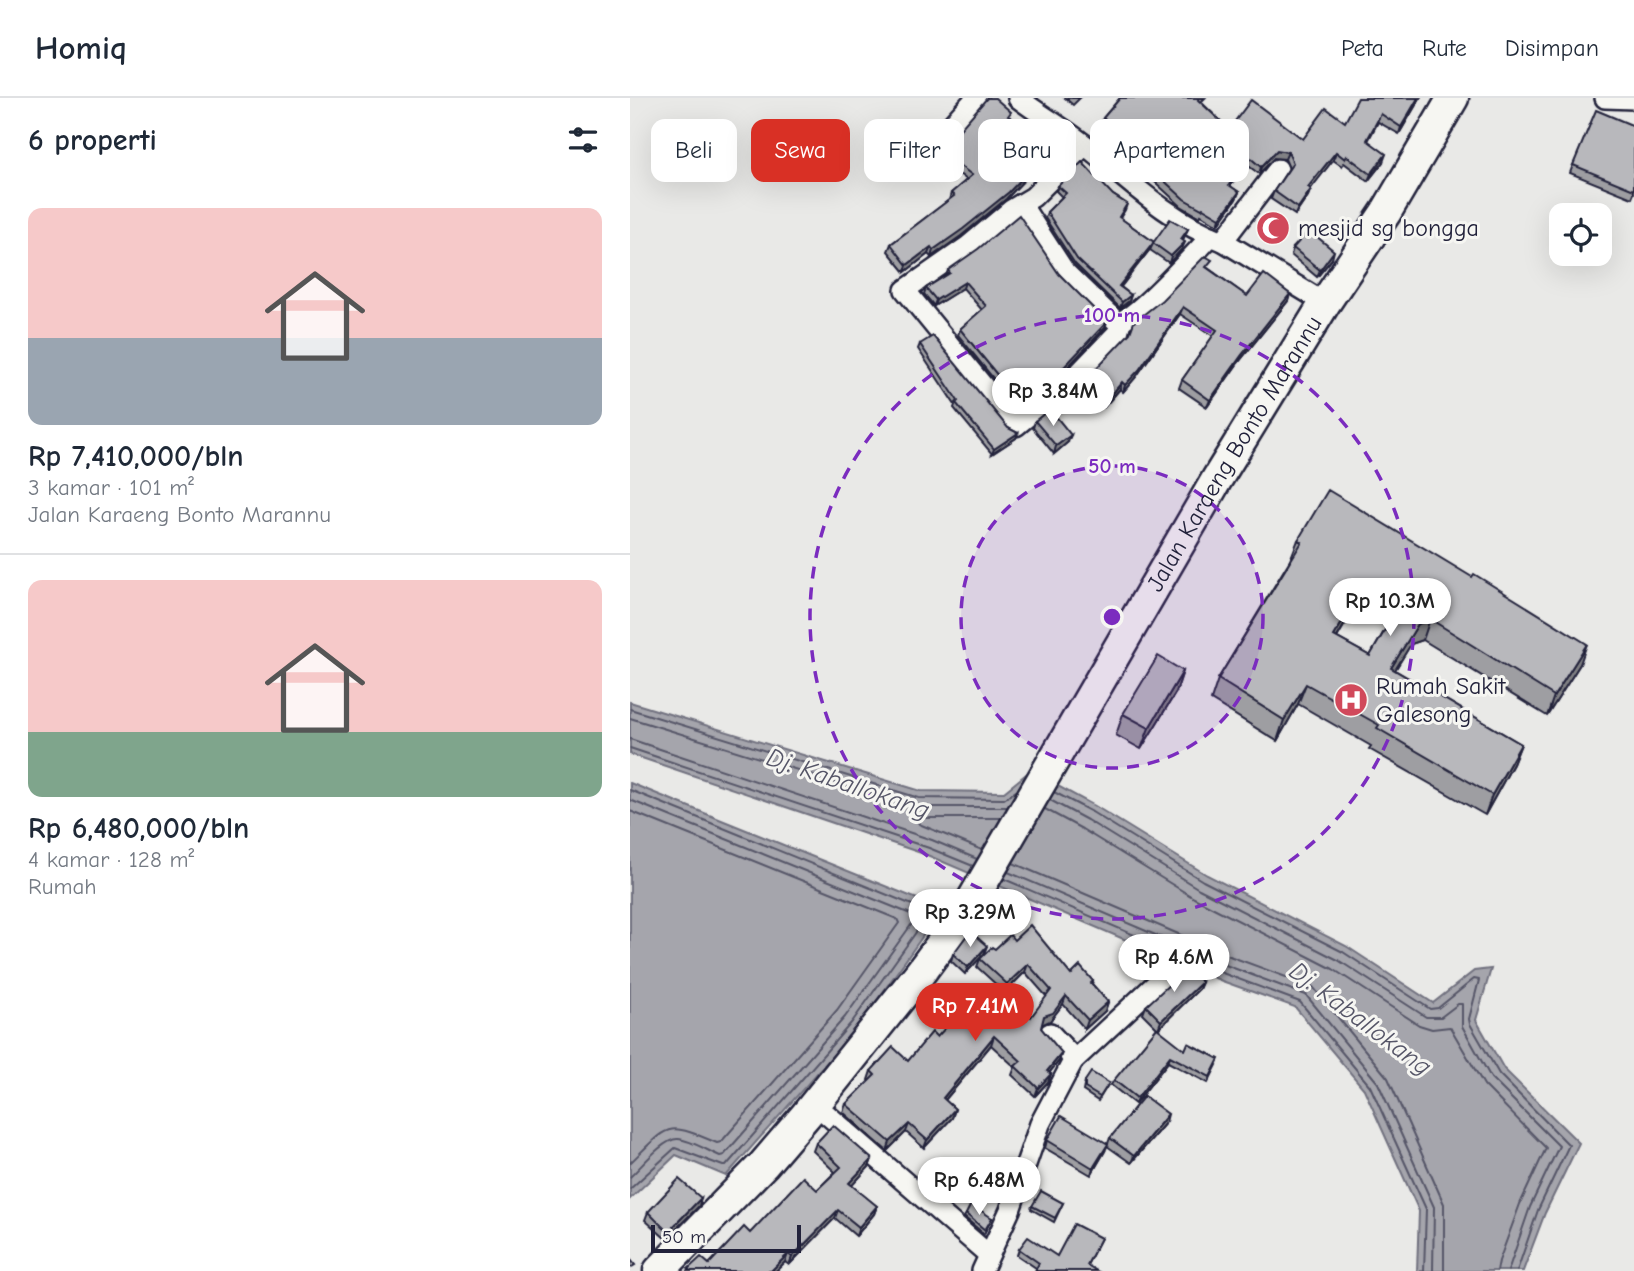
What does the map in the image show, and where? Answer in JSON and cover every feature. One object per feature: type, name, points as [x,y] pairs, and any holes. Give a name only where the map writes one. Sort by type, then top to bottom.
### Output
[{"type":"main road","name":"Jalan Karaeng Bonto Marannu","points":[[659,1271],[764,1164],[815,1104],[936,951],[985,880],[1217,479],[1325,303],[1375,229],[1453,98]]},
{"type":"street","points":[[957,119],[976,98]]},
{"type":"street","points":[[1018,98],[1085,145],[1161,206],[1325,303]]},
{"type":"street","points":[[1605,98],[1634,99]]},
{"type":"street","points":[[1085,145],[1033,197],[1002,216],[930,274],[905,290],[1016,426],[1071,381],[1118,332],[1121,322],[1217,238],[1278,169]]},
{"type":"street","points":[[1021,204],[1065,272],[1112,318],[1121,322]]},
{"type":"street","points":[[815,1104],[986,1263],[1010,1210],[1040,1124],[1073,1060],[1161,979]]},
{"type":"street","points":[[1050,1033],[1073,1060]]},
{"type":"water","name":"Dj. Kaballokang","points":[[630,702],[921,791],[1004,792],[1030,771],[1095,806],[1207,875],[1346,946],[1433,1003],[1474,971],[1491,969],[1476,1020],[1504,1069],[1579,1143],[1545,1213],[1523,1271],[1417,1271],[1419,1211],[1364,1089],[1295,1007],[1222,981],[927,855],[630,754]]},
{"type":"water","points":[[630,783],[942,909],[858,1027],[726,1176],[676,1155],[630,1199]]},
{"type":"building","points":[[987,98],[995,98],[1011,112],[1008,116],[1012,119],[978,119],[978,182],[1019,182],[963,229],[933,250],[931,247],[907,265],[891,244],[954,196],[951,193],[972,175],[964,169],[964,124]]},
{"type":"building","points":[[1120,98],[1200,98],[1198,100],[1218,119],[1104,119]]},
{"type":"building","points":[[1358,98],[1418,98],[1401,127],[1381,114],[1367,140],[1386,154],[1371,174],[1347,156],[1345,159],[1336,152],[1308,187],[1311,189],[1298,208],[1274,191],[1293,163],[1288,152],[1277,150],[1261,167],[1249,157],[1249,119],[1237,119],[1251,100],[1303,139],[1326,108],[1345,122]]},
{"type":"building","points":[[1596,110],[1634,126],[1634,190],[1573,165]]},
{"type":"building","points":[[1082,162],[1090,171],[1090,182],[1101,182],[1113,195],[1127,204],[1119,217],[1154,242],[1119,286],[1131,295],[1122,302],[1077,259],[1047,212],[1066,193],[1058,186],[1062,182],[1076,182],[1076,168]]},
{"type":"building","points":[[1166,182],[1231,182],[1229,185],[1239,192],[1220,218],[1184,199]]},
{"type":"building","points":[[1019,215],[1059,274],[1107,322],[1065,366],[1020,403],[960,329],[986,306],[965,282],[936,300],[926,288],[950,273],[948,270]]},
{"type":"building","points":[[1170,219],[1188,229],[1181,239],[1185,242],[1171,256],[1153,243]]},
{"type":"building","points":[[1309,230],[1334,251],[1320,270],[1293,248]]},
{"type":"building","points":[[1205,256],[1212,260],[1206,267],[1247,296],[1264,274],[1290,294],[1210,400],[1182,380],[1217,330],[1183,307],[1139,370],[1125,385],[1122,382],[1107,400],[1084,381],[1130,333],[1134,322],[1162,300]]},
{"type":"building","points":[[933,336],[1008,428],[1018,433],[994,449],[956,403],[958,401],[920,344]]},
{"type":"building","points":[[1050,409],[1071,435],[1056,446],[1035,421]]},
{"type":"building","points":[[1328,490],[1472,577],[1474,574],[1587,644],[1554,696],[1430,619],[1418,624],[1391,668],[1521,744],[1492,795],[1377,728],[1379,725],[1306,684],[1284,720],[1218,679],[1302,542],[1298,540]],"holes":[[[1367,580],[1402,601],[1370,656],[1334,636]]]},
{"type":"building","points":[[1158,656],[1183,671],[1149,728],[1123,714]]},
{"type":"building","points":[[1030,925],[1071,975],[1080,966],[1108,1002],[1088,1020],[1066,996],[1053,1013],[1044,1016],[1041,1028],[1062,1053],[1047,1071],[1051,1074],[1038,1088],[1015,1066],[1021,1061],[994,1036],[943,1098],[955,1109],[927,1140],[909,1124],[890,1142],[846,1104],[875,1075],[871,1071],[893,1047],[908,1061],[932,1032],[937,1037],[958,1014],[969,1023],[1002,986],[1031,1017],[1051,990],[1028,964],[1007,984],[980,959],[1010,935],[1014,940]]},
{"type":"building","points":[[970,931],[987,946],[968,967],[953,954]]},
{"type":"building","points":[[1187,968],[1202,982],[1161,1021],[1146,1006]]},
{"type":"building","points":[[1157,1028],[1185,1050],[1188,1043],[1219,1059],[1210,1077],[1170,1056],[1137,1098],[1114,1080]]},
{"type":"building","points":[[1091,1072],[1109,1083],[1100,1097],[1085,1088],[1085,1081]]},
{"type":"building","points":[[1144,1096],[1168,1114],[1134,1156],[1110,1138]]},
{"type":"building","points":[[1061,1116],[1108,1144],[1093,1168],[1047,1140]]},
{"type":"building","points":[[833,1125],[872,1159],[849,1183],[877,1206],[859,1227],[838,1210],[792,1257],[788,1254],[771,1271],[688,1269],[701,1257],[709,1264],[744,1227],[750,1233],[803,1177],[817,1190],[841,1167],[816,1143]]},
{"type":"building","points":[[943,1159],[956,1168],[956,1174],[947,1188],[931,1177]]},
{"type":"building","points":[[679,1179],[701,1198],[668,1232],[648,1212]]},
{"type":"building","points":[[1041,1191],[1063,1203],[1055,1218],[1032,1206]]},
{"type":"building","points":[[971,1204],[992,1218],[985,1230],[966,1214]]},
{"type":"building","points":[[1074,1224],[1101,1238],[1087,1265],[1097,1271],[1035,1271],[1039,1263],[1019,1249],[1028,1237],[1057,1256]]},
{"type":"place","name":"mesjid sg bongga","points":[[1273,228]]},
{"type":"place","name":"Rumah Sakit Galesong","points":[[1351,700]]}]
